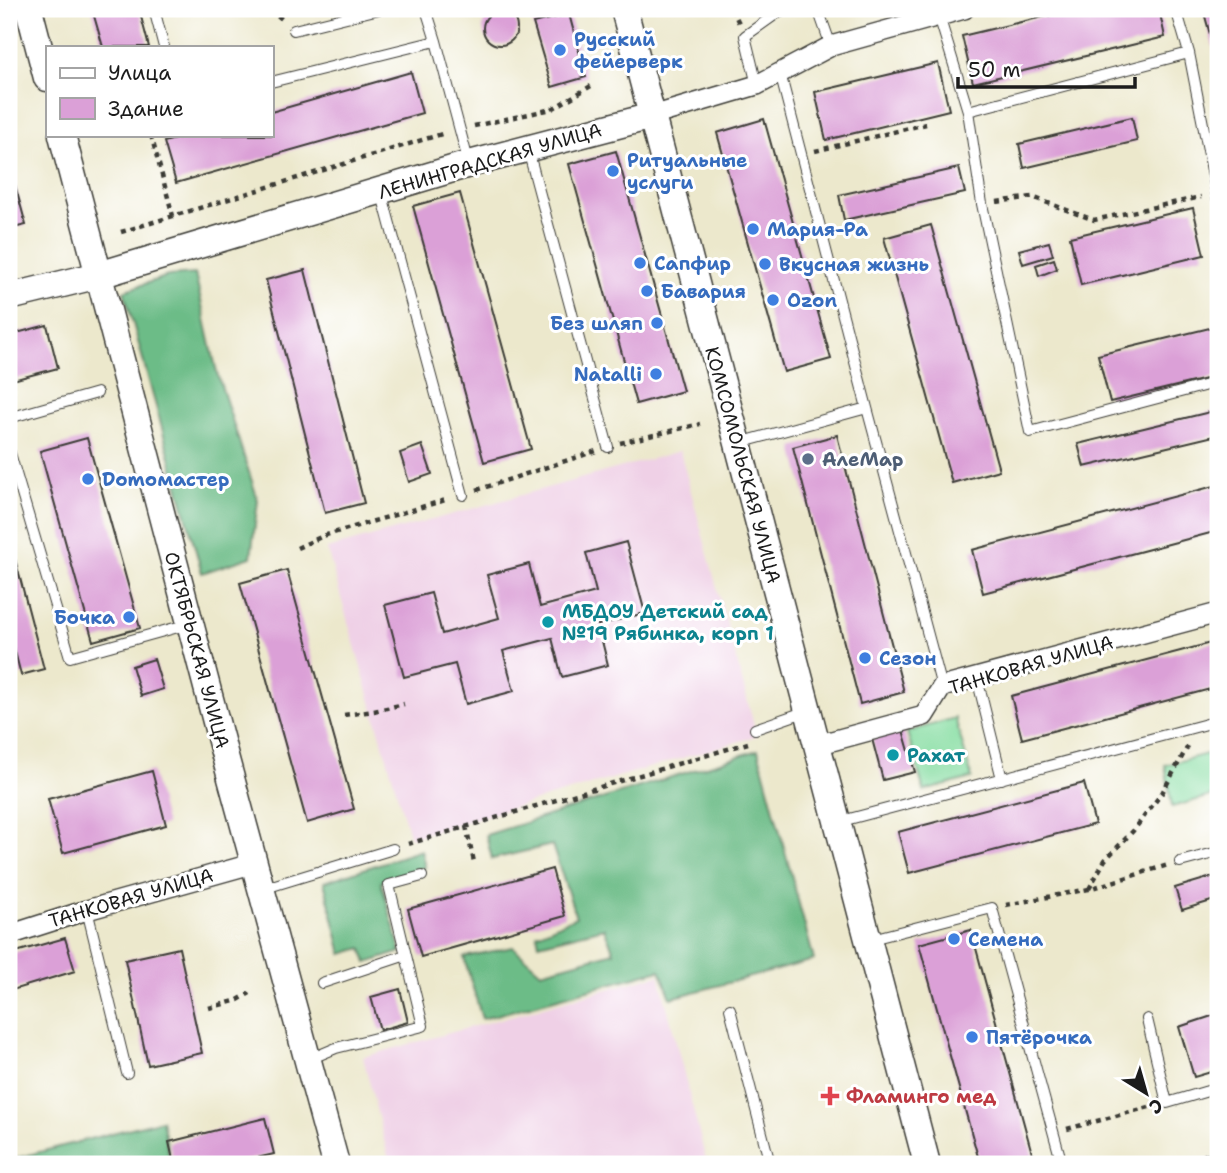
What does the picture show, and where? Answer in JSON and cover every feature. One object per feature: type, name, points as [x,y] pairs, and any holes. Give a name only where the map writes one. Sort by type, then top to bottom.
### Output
[{"type":"main road","points":[[29,9],[46,74]]},
{"type":"main road","name":"КОМСОМОЛЬСКАЯ УЛИЦА","points":[[624,9],[927,1164]]},
{"type":"main road","name":"ЛЕНИНГРАДСКАЯ УЛИЦА","points":[[9,297],[99,275],[469,164],[652,116]]},
{"type":"main road","name":"ОКТЯБРЬСКАЯ УЛИЦА","points":[[62,136],[336,1164]]},
{"type":"street","name":"ЛЕНИНГРАДСКАЯ УЛИЦА","points":[[652,116],[757,85],[831,46],[964,9]]},
{"type":"street","name":"ТАНКОВАЯ УЛИЦА","points":[[817,745],[924,716],[942,687],[1218,613]]},
{"type":"street","name":"ТАНКОВАЯ УЛИЦА","points":[[9,935],[255,863]]},
{"type":"lane","points":[[154,9],[164,46]]},
{"type":"lane","points":[[294,30],[379,9]]},
{"type":"lane","points":[[426,9],[469,164]]},
{"type":"lane","points":[[757,85],[745,36],[783,9]]},
{"type":"lane","points":[[818,9],[831,46]]},
{"type":"lane","points":[[1176,9],[1189,53],[1217,197]]},
{"type":"lane","points":[[939,16],[968,111],[982,204],[1030,432],[1218,382]]},
{"type":"lane","points":[[273,82],[436,41]]},
{"type":"lane","points":[[968,111],[1189,53]]},
{"type":"lane","points":[[780,74],[942,687]]},
{"type":"lane","points":[[527,149],[608,447]]},
{"type":"lane","points":[[381,191],[463,495]]},
{"type":"lane","points":[[9,418],[97,393]]},
{"type":"lane","points":[[738,443],[867,408]]},
{"type":"lane","points":[[9,450],[70,656],[191,624]]},
{"type":"lane","points":[[977,678],[1002,779]]},
{"type":"lane","points":[[755,729],[808,711]]},
{"type":"lane","points":[[837,822],[1218,722]]},
{"type":"lane","points":[[261,889],[393,849]]},
{"type":"lane","points":[[1180,862],[1218,852]]},
{"type":"lane","points":[[308,1060],[336,1048],[423,1026],[389,885],[422,876]]},
{"type":"lane","points":[[868,940],[992,908],[1062,1164]]},
{"type":"lane","points":[[87,910],[127,1073]]},
{"type":"lane","points":[[322,983],[406,955]]},
{"type":"lane","points":[[730,1009],[770,1164]]},
{"type":"lane","points":[[1147,1019],[1167,1103],[1218,1088]]},
{"type":"path","points":[[121,232],[460,129],[552,109],[592,86]]},
{"type":"path","points":[[801,154],[926,124]]},
{"type":"path","points":[[151,136],[173,216]]},
{"type":"path","points":[[982,204],[1032,197],[1094,220],[1217,197]]},
{"type":"path","points":[[297,548],[323,536],[556,466],[608,447],[700,424]]},
{"type":"path","points":[[344,715],[404,704]]},
{"type":"path","points":[[1089,889],[1105,860],[1133,831],[1162,793],[1199,726]]},
{"type":"path","points":[[393,849],[753,741]]},
{"type":"path","points":[[466,826],[474,862]]},
{"type":"path","points":[[992,908],[1089,889],[1180,862]]},
{"type":"path","points":[[209,1008],[238,1000],[250,993]]},
{"type":"path","points":[[1054,1133],[1167,1103]]},
{"type":"path","points":[[1175,1164],[1218,1151]]},
{"type":"shaded area","points":[[680,451],[757,736],[410,838],[327,549]]},
{"type":"shaded area","points":[[659,975],[707,1164],[390,1164],[363,1057]]},
{"type":"green space","points":[[195,274],[217,373],[258,500],[251,557],[202,573],[124,291],[168,276]]},
{"type":"green space","points":[[955,718],[972,778],[924,791],[907,732]]},
{"type":"green space","points":[[758,750],[814,960],[671,998],[660,970],[482,1019],[464,957],[513,947],[541,972],[614,952],[604,928],[539,944],[537,934],[576,917],[552,845],[492,859],[486,835]]},
{"type":"green space","points":[[1218,751],[1218,794],[1172,807],[1165,765]]},
{"type":"green space","points":[[421,850],[425,867],[381,882],[401,952],[367,963],[362,948],[342,954],[324,882]]},
{"type":"green space","points":[[162,1120],[171,1164],[9,1164],[9,1160]]},
{"type":"building","points":[[92,9],[139,9],[149,46],[103,46]]},
{"type":"building","points":[[1076,9],[1159,9],[1165,37],[973,83],[962,36]]},
{"type":"building","points":[[1203,9],[1218,9],[1218,60],[1217,60]]},
{"type":"building","points":[[500,11],[512,16],[517,28],[512,40],[500,45],[488,40],[483,28],[488,16]]},
{"type":"building","name":"Русский фейерверк","points":[[569,14],[586,77],[552,87],[533,23]]},
{"type":"building","points":[[938,63],[949,110],[826,140],[815,92]]},
{"type":"building","points":[[411,72],[422,113],[176,183],[164,142],[186,136],[273,136],[273,111]]},
{"type":"building","points":[[1132,117],[1137,141],[1024,168],[1019,144]]},
{"type":"building","points":[[764,119],[831,359],[784,372],[717,133]]},
{"type":"building","points":[[616,151],[683,391],[636,404],[569,164]]},
{"type":"building","points":[[959,168],[965,193],[844,220],[839,195]]},
{"type":"building","points":[[14,181],[26,225],[9,229],[9,183]]},
{"type":"building","points":[[460,193],[531,449],[484,462],[413,206]]},
{"type":"building","points":[[1193,208],[1204,255],[1081,285],[1070,237]]},
{"type":"building","points":[[931,225],[999,470],[952,483],[884,238]]},
{"type":"building","points":[[1049,242],[1053,255],[1023,264],[1019,250]]},
{"type":"building","points":[[1054,259],[1057,269],[1039,276],[1036,265]]},
{"type":"building","points":[[305,270],[364,503],[325,513],[266,280]]},
{"type":"building","points":[[47,325],[58,368],[9,381],[9,335]]},
{"type":"building","points":[[1218,326],[1218,376],[1110,402],[1098,355]]},
{"type":"building","points":[[1218,410],[1218,435],[1084,467],[1078,444]]},
{"type":"building","points":[[837,435],[904,692],[860,704],[793,447]]},
{"type":"building","points":[[87,438],[140,628],[93,641],[40,451]]},
{"type":"building","points":[[422,445],[432,474],[409,482],[400,453]]},
{"type":"building","points":[[1218,485],[1218,531],[983,593],[972,550]]},
{"type":"building","points":[[9,536],[44,669],[21,675],[9,628]]},
{"type":"building","name":"МБДОУ Детский сад №19 Рябинка, корп 1","points":[[626,542],[645,613],[598,625],[608,665],[562,677],[552,638],[503,651],[514,691],[466,704],[455,664],[404,677],[385,605],[431,593],[442,634],[499,618],[487,575],[529,564],[540,607],[596,592],[586,553]]},
{"type":"building","points":[[287,570],[354,809],[307,823],[240,583]]},
{"type":"building","points":[[1218,641],[1218,687],[1022,739],[1011,696]]},
{"type":"building","points":[[154,659],[163,689],[141,696],[132,666]]},
{"type":"building","name":"Рахат","points":[[903,730],[915,772],[883,780],[872,739]]},
{"type":"building","points":[[152,771],[166,825],[63,853],[48,799]]},
{"type":"building","points":[[1084,783],[1095,824],[909,873],[898,832]]},
{"type":"building","points":[[552,869],[565,916],[421,957],[408,909]]},
{"type":"building","points":[[1218,875],[1218,899],[1182,910],[1175,888]]},
{"type":"building","points":[[971,930],[1033,1157],[1009,1164],[980,1164],[919,944]]},
{"type":"building","points":[[65,938],[75,971],[9,991],[9,954]]},
{"type":"building","points":[[179,948],[202,1053],[148,1065],[125,960]]},
{"type":"building","points":[[400,989],[408,1022],[380,1030],[371,997]]},
{"type":"building","points":[[1218,1014],[1218,1070],[1194,1077],[1179,1027]]},
{"type":"building","points":[[265,1118],[274,1154],[231,1164],[174,1164],[169,1142]]},
{"type":"place","name":"Русский фейерверк","points":[[560,50]]},
{"type":"place","name":"Ритуальные услуги","points":[[613,171]]},
{"type":"place","name":"Мария-Ра","points":[[753,229]]},
{"type":"place","name":"Сапфир","points":[[640,263]]},
{"type":"place","name":"Вкусная жизнь","points":[[765,264]]},
{"type":"place","name":"Бавария","points":[[647,291]]},
{"type":"place","name":"Ozon","points":[[773,300]]},
{"type":"place","name":"Без шляп","points":[[657,323]]},
{"type":"place","name":"Natalli","points":[[656,374]]},
{"type":"place","name":"АлеМар","points":[[808,459]]},
{"type":"place","name":"Domoмастер","points":[[88,479]]},
{"type":"place","name":"Бочка","points":[[129,617]]},
{"type":"place","name":"МБДОУ Детский сад №19 Рябинка, корп 1","points":[[548,622]]},
{"type":"place","name":"Сезон","points":[[865,658]]},
{"type":"place","name":"Рахат","points":[[893,755]]},
{"type":"place","name":"Семена","points":[[954,939]]},
{"type":"place","name":"Пятёрочка","points":[[972,1037]]},
{"type":"place","name":"Фламинго мед","points":[[830,1096]]}]
